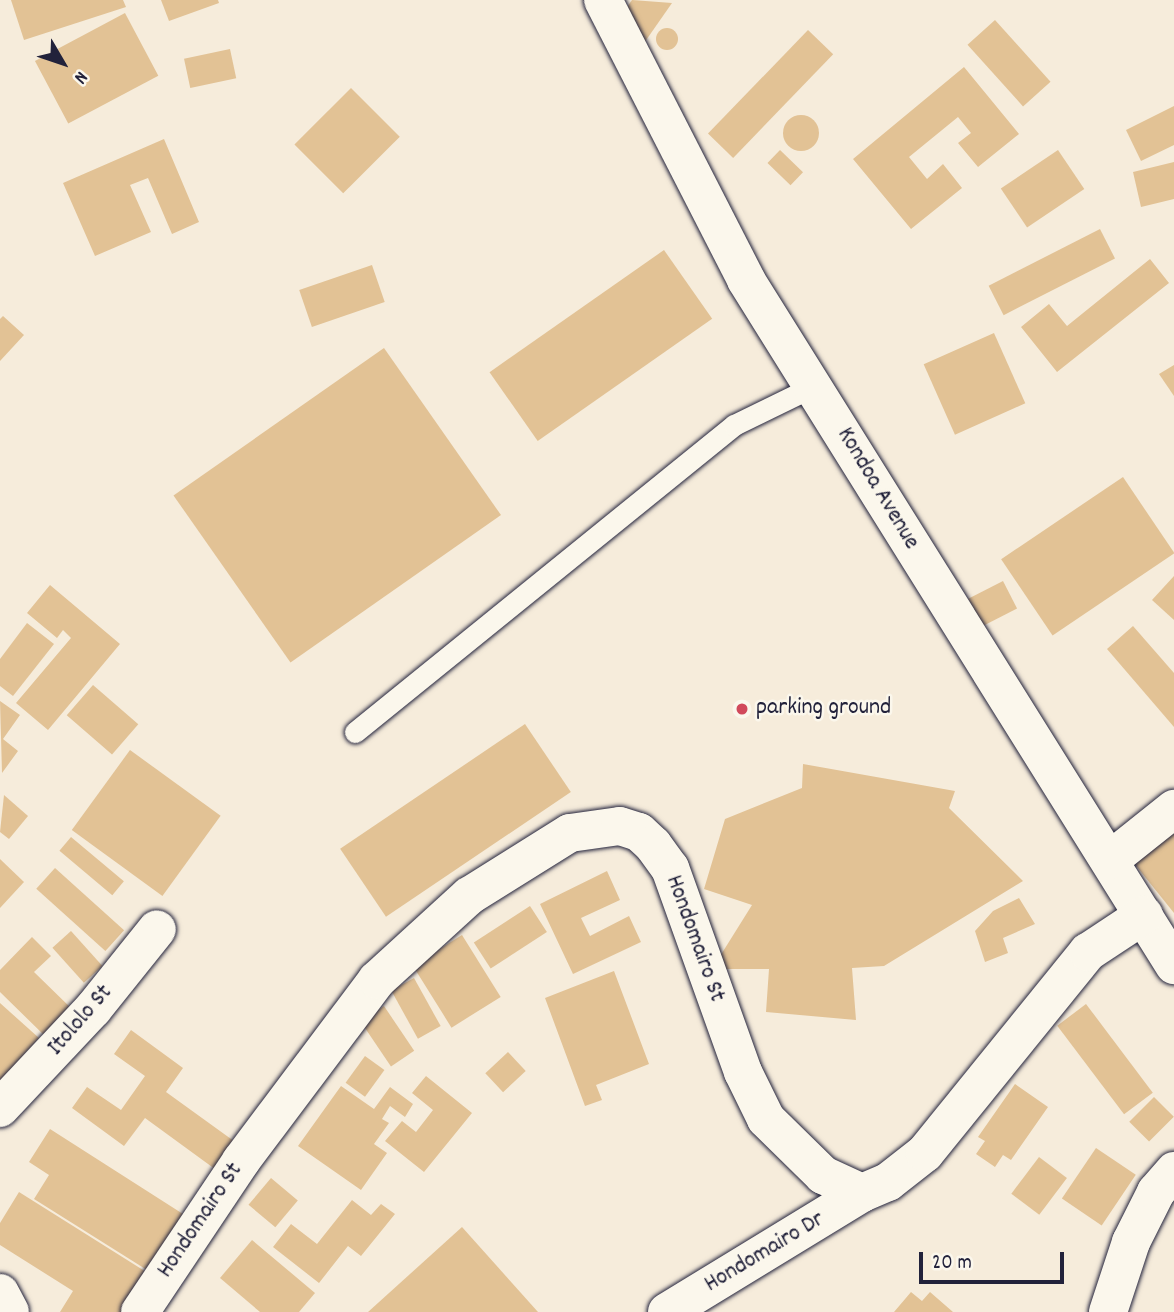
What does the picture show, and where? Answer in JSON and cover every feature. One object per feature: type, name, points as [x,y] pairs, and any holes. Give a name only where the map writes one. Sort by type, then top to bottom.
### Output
[{"type":"street","name":"Kondoa Avenue","points":[[603,0],[746,280],[814,386],[972,648],[1110,860],[1174,965]]},
{"type":"street","points":[[1110,860],[1174,809]]},
{"type":"street","name":"Hondomairo St","points":[[140,1312],[241,1161],[377,980],[469,896],[570,833],[620,826],[639,832],[653,845],[670,867],[734,1050],[766,1119],[823,1175],[862,1194]]},
{"type":"street","points":[[862,1194],[888,1182],[925,1153],[1088,952],[1144,915]]},
{"type":"street","name":"Itololo St","points":[[0,1108],[93,1009],[157,929]]},
{"type":"street","points":[[1108,1312],[1131,1242],[1156,1192],[1174,1171]]},
{"type":"street","name":"Hondomairo Dr","points":[[667,1312],[862,1194]]},
{"type":"street","points":[[0,1293],[9,1312]]},
{"type":"lane","points":[[355,732],[734,425],[814,386]]},
{"type":"building","points":[[11,0],[123,0],[126,7],[24,40]]},
{"type":"building","points":[[161,0],[218,0],[219,3],[169,21]]},
{"type":"building","points":[[632,0],[672,3],[642,46],[622,14]]},
{"type":"building","points":[[125,13],[158,76],[68,124],[35,61]]},
{"type":"building","points":[[995,20],[1051,82],[1023,106],[968,45]]},
{"type":"building","points":[[667,28],[675,31],[678,39],[675,47],[667,50],[659,47],[656,39],[659,31]]},
{"type":"building","points":[[808,30],[833,54],[733,158],[708,134]]},
{"type":"building","points":[[230,49],[236,78],[190,88],[184,59]]},
{"type":"building","points":[[964,67],[1019,134],[978,167],[958,143],[971,133],[958,117],[909,157],[927,179],[943,164],[962,188],[911,229],[853,159]]},
{"type":"building","points":[[351,88],[400,137],[343,193],[294,145]]},
{"type":"building","points":[[1174,106],[1174,145],[1141,161],[1126,130]]},
{"type":"building","points":[[801,115],[814,120],[819,133],[814,146],[801,151],[788,146],[783,133],[788,120]]},
{"type":"building","points":[[164,139],[199,222],[172,234],[148,178],[130,185],[151,232],[95,256],[63,183]]},
{"type":"building","points":[[780,150],[803,172],[791,185],[767,163]]},
{"type":"building","points":[[1058,150],[1084,189],[1027,228],[1001,189]]},
{"type":"building","points":[[1174,162],[1174,199],[1141,207],[1133,172]]},
{"type":"building","points":[[1100,229],[1115,258],[1004,315],[989,286]]},
{"type":"building","points":[[664,250],[712,319],[538,441],[490,372]]},
{"type":"building","points":[[1150,259],[1169,283],[1057,372],[1021,327],[1049,304],[1067,326]]},
{"type":"building","points":[[372,265],[385,302],[312,327],[299,290]]},
{"type":"building","points":[[3,316],[24,335],[0,361],[0,319]]},
{"type":"building","points":[[994,333],[1025,403],[955,435],[924,364]]},
{"type":"building","points":[[384,348],[501,515],[290,663],[173,495]]},
{"type":"building","points":[[1174,365],[1174,396],[1159,374]]},
{"type":"building","points":[[1123,477],[1174,554],[1053,635],[1001,559]]},
{"type":"building","points":[[1174,576],[1174,620],[1152,600]]},
{"type":"building","points":[[1003,581],[1017,609],[982,626],[968,599]]},
{"type":"building","points":[[50,585],[120,644],[48,730],[16,703],[71,638],[63,630],[57,638],[27,613]]},
{"type":"building","points":[[27,623],[54,644],[13,696],[0,686],[0,659]]},
{"type":"building","points":[[1133,626],[1174,673],[1174,727],[1107,649]]},
{"type":"building","points":[[93,685],[138,724],[112,755],[67,715]]},
{"type":"building","points":[[0,701],[20,715],[3,739],[18,751],[2,773]]},
{"type":"building","points":[[525,724],[571,792],[386,917],[340,849]]},
{"type":"building","points":[[130,750],[221,816],[162,896],[72,830]]},
{"type":"building","points":[[803,764],[955,791],[949,808],[1023,881],[884,966],[852,968],[856,1020],[766,1012],[769,969],[712,969],[752,905],[704,889],[725,819],[802,788]]},
{"type":"building","points":[[4,795],[28,816],[9,839],[0,832]]},
{"type":"building","points":[[1174,827],[1174,913],[1129,857]]},
{"type":"building","points":[[71,837],[124,881],[112,895],[59,851]]},
{"type":"building","points":[[0,859],[24,882],[0,908]]},
{"type":"building","points":[[55,868],[124,930],[105,951],[36,889]]},
{"type":"building","points":[[607,871],[620,900],[581,918],[590,936],[629,916],[641,942],[573,974],[540,904]]},
{"type":"building","points":[[1019,898],[1035,924],[1003,938],[1008,953],[985,962],[975,931],[993,911]]},
{"type":"building","points":[[530,906],[547,932],[491,968],[474,942]]},
{"type":"building","points":[[71,931],[102,966],[84,983],[52,948]]},
{"type":"building","points":[[462,935],[501,997],[451,1028],[413,966]]},
{"type":"building","points":[[32,937],[51,956],[34,972],[74,1011],[47,1038],[0,992],[0,970]]},
{"type":"building","points":[[614,971],[649,1064],[596,1085],[602,1100],[585,1106],[545,998]]},
{"type":"building","points":[[414,978],[441,1026],[418,1039],[391,991]]},
{"type":"building","points":[[0,1003],[39,1038],[0,1081]]},
{"type":"building","points":[[1086,1004],[1153,1093],[1124,1114],[1057,1026]]},
{"type":"building","points":[[384,1006],[414,1051],[391,1066],[361,1022]]},
{"type":"building","points":[[131,1030],[183,1068],[166,1092],[238,1144],[219,1172],[145,1118],[124,1146],[72,1108],[87,1087],[121,1110],[145,1076],[114,1054]]},
{"type":"building","points":[[508,1052],[526,1071],[503,1092],[485,1073]]},
{"type":"building","points":[[365,1056],[384,1070],[365,1097],[346,1083]]},
{"type":"building","points":[[426,1076],[472,1113],[424,1172],[385,1141],[402,1121],[416,1132],[433,1110],[412,1093]]},
{"type":"building","points":[[1015,1084],[1048,1107],[1011,1160],[1003,1155],[995,1167],[976,1154],[985,1141],[978,1137]]},
{"type":"building","points":[[341,1086],[374,1109],[390,1087],[413,1104],[405,1117],[390,1106],[382,1119],[389,1123],[374,1144],[387,1153],[361,1190],[298,1146]]},
{"type":"building","points":[[1154,1097],[1174,1117],[1149,1142],[1129,1122]]},
{"type":"building","points":[[50,1129],[183,1214],[147,1270],[34,1199],[49,1175],[29,1162]]},
{"type":"building","points":[[1096,1148],[1136,1175],[1102,1225],[1062,1199]]},
{"type":"building","points":[[1039,1157],[1067,1178],[1039,1215],[1011,1194]]},
{"type":"building","points":[[271,1178],[298,1200],[275,1227],[249,1205]]},
{"type":"building","points":[[19,1192],[151,1275],[127,1312],[60,1312],[73,1291],[0,1245],[0,1223]]},
{"type":"building","points":[[352,1200],[371,1215],[381,1204],[395,1214],[361,1256],[348,1246],[319,1283],[273,1247],[291,1224],[317,1244]]},
{"type":"building","points":[[462,1227],[538,1312],[368,1312]]},
{"type":"building","points":[[252,1240],[315,1293],[299,1312],[260,1312],[220,1278]]},
{"type":"building","points":[[911,1292],[922,1301],[930,1292],[953,1312],[894,1312]]},
{"type":"place","name":"parking ground","points":[[742,709]]}]
